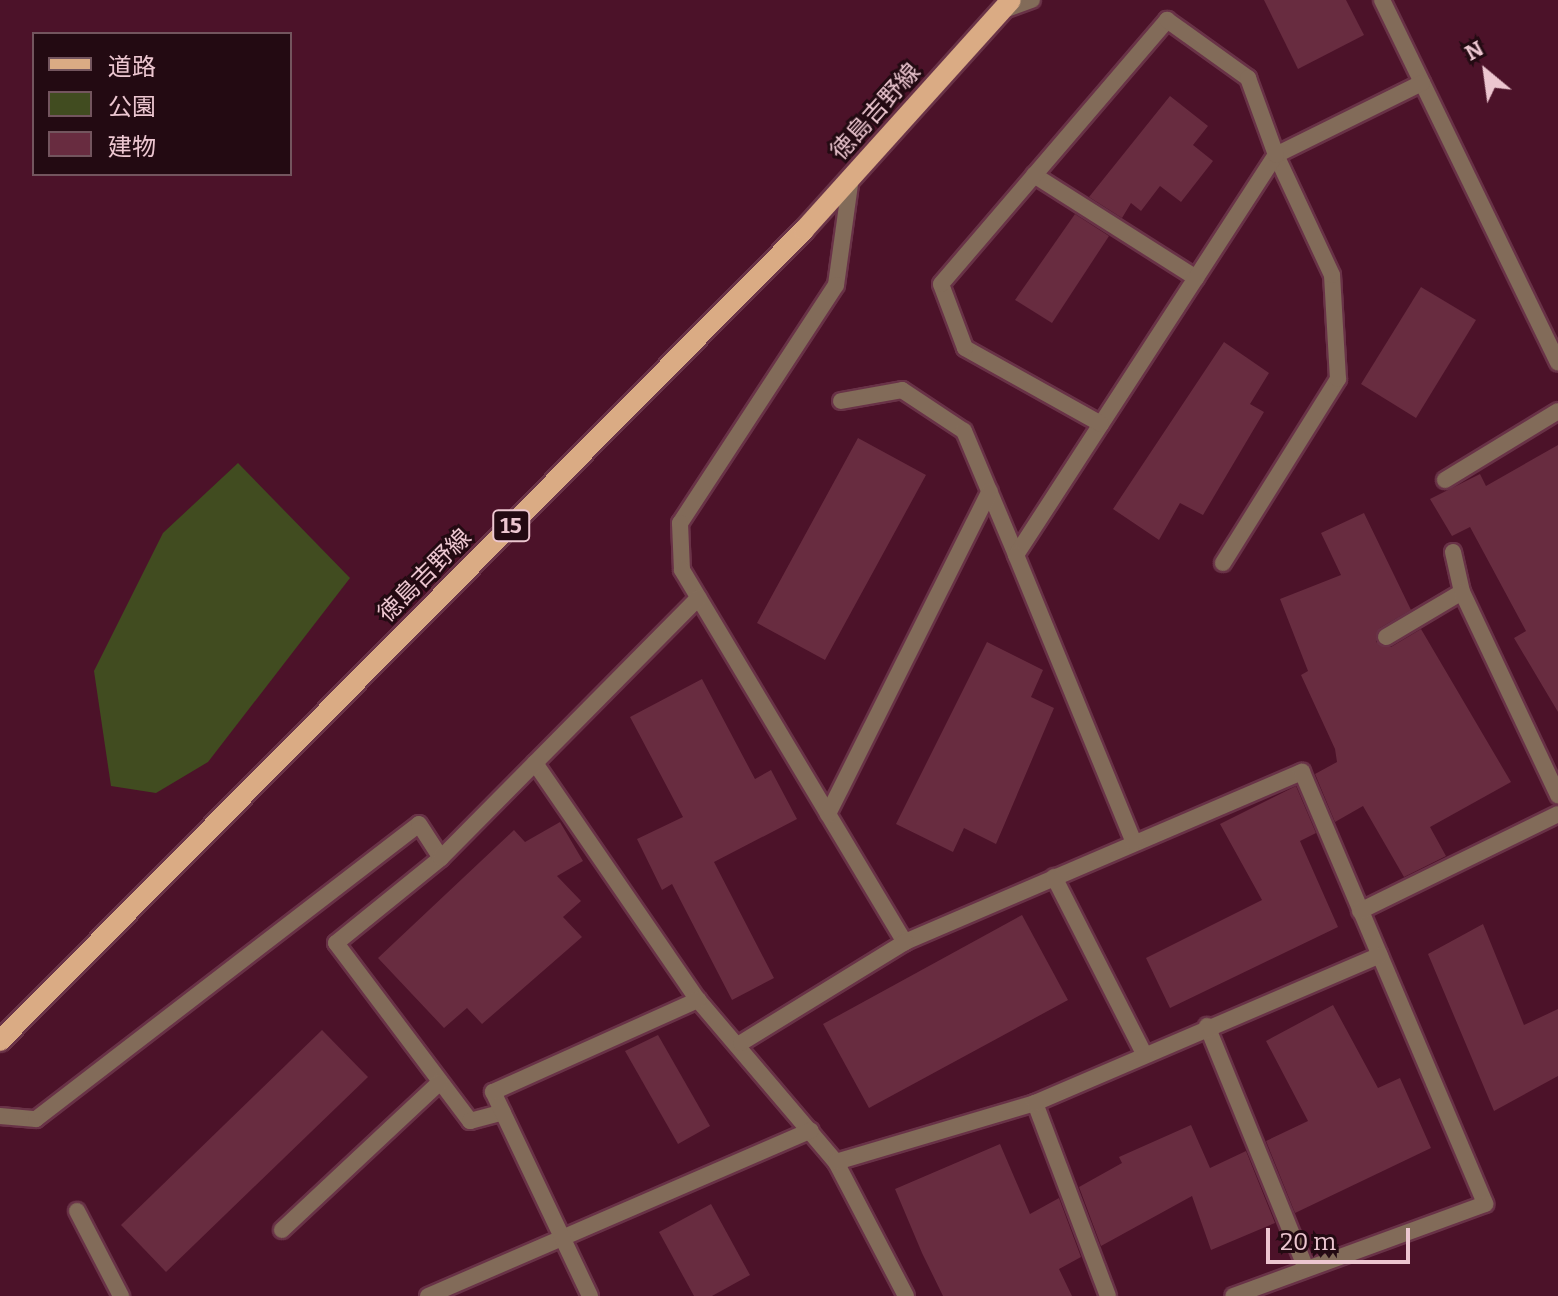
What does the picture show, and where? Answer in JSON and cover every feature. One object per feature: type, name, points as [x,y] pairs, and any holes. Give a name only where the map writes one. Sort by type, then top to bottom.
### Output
[{"type":"main road","name":"徳島吉野線","points":[[0,1041],[851,177],[1006,6]]},
{"type":"street","points":[[1006,6],[1032,0]]},
{"type":"street","points":[[1382,0],[1558,362]]},
{"type":"street","points":[[1101,424],[965,348],[941,284],[1167,20],[1248,78],[1276,155],[1332,275],[1338,379],[1223,563]]},
{"type":"street","points":[[1016,555],[1276,155],[1422,83]]},
{"type":"street","points":[[1034,175],[1196,278]]},
{"type":"street","points":[[851,177],[836,285],[680,523],[682,570],[905,942]]},
{"type":"street","points":[[841,401],[902,390],[964,431],[1134,843]]},
{"type":"street","points":[[1445,480],[1558,411]]},
{"type":"street","points":[[828,814],[990,491]]},
{"type":"street","points":[[1453,552],[1462,592],[1558,795]]},
{"type":"street","points":[[1386,637],[1462,592]]},
{"type":"street","points":[[503,1112],[470,1121],[336,943],[441,858],[698,598]]},
{"type":"street","points":[[535,763],[698,1000],[741,1043],[836,1162],[906,1296]]},
{"type":"street","points":[[741,1043],[905,942],[1302,772],[1485,1204],[1233,1296]]},
{"type":"street","points":[[1360,911],[1558,814]]},
{"type":"street","points":[[0,1116],[36,1119],[419,824],[441,858]]},
{"type":"street","points":[[1054,877],[1144,1054]]},
{"type":"street","points":[[836,1162],[1035,1103],[1207,1026],[1380,955]]},
{"type":"street","points":[[590,1296],[493,1092],[698,1000]]},
{"type":"street","points":[[1207,1026],[1306,1269]]},
{"type":"street","points":[[282,1230],[440,1082]]},
{"type":"street","points":[[1035,1103],[1108,1296]]},
{"type":"street","points":[[428,1296],[811,1130]]},
{"type":"street","points":[[77,1211],[121,1296]]},
{"type":"green space","points":[[238,463],[350,578],[208,762],[156,793],[111,786],[94,671],[163,533]]},
{"type":"building","points":[[1264,0],[1346,0],[1364,35],[1298,69]]},
{"type":"building","points":[[1170,96],[1208,126],[1193,145],[1213,161],[1181,202],[1160,186],[1141,211],[1131,203],[1122,218],[1089,197]]},
{"type":"building","points":[[1075,214],[1109,236],[1052,323],[1015,300]]},
{"type":"building","points":[[1421,287],[1476,320],[1416,418],[1361,384]]},
{"type":"building","points":[[1224,342],[1269,373],[1250,404],[1264,412],[1203,515],[1180,503],[1159,540],[1113,509]]},
{"type":"building","points":[[858,438],[926,475],[825,660],[757,623]]},
{"type":"building","points":[[1558,445],[1558,712],[1514,638],[1526,631],[1470,527],[1452,536],[1430,499],[1480,474],[1486,486]]},
{"type":"building","points":[[1364,513],[1411,610],[1380,628],[1376,642],[1391,647],[1421,629],[1511,782],[1430,827],[1446,856],[1404,877],[1363,806],[1335,822],[1315,774],[1337,762],[1335,749],[1301,675],[1308,671],[1280,599],[1341,575],[1321,533]]},
{"type":"building","points":[[987,642],[1043,670],[1031,697],[1054,708],[996,844],[964,828],[953,852],[896,824]]},
{"type":"building","points":[[702,679],[755,779],[771,770],[797,819],[714,862],[774,978],[732,1000],[672,884],[662,890],[637,839],[683,817],[630,717]]},
{"type":"building","points":[[1296,786],[1316,833],[1300,841],[1338,927],[1170,1008],[1146,958],[1262,900],[1220,824]]},
{"type":"building","points":[[560,822],[583,861],[557,876],[581,901],[563,917],[582,937],[482,1024],[467,1008],[444,1028],[378,958],[514,830],[525,842]]},
{"type":"building","points":[[1022,915],[1068,1000],[869,1108],[823,1024]]},
{"type":"building","points":[[1483,924],[1524,1025],[1558,1009],[1558,1076],[1494,1111],[1428,954]]},
{"type":"building","points":[[1333,1005],[1378,1088],[1400,1078],[1431,1148],[1295,1213],[1266,1141],[1308,1121],[1266,1041]]},
{"type":"building","points":[[322,1030],[368,1077],[166,1272],[121,1225]]},
{"type":"building","points":[[658,1035],[710,1126],[678,1144],[625,1051]]},
{"type":"building","points":[[1191,1125],[1210,1168],[1246,1151],[1275,1223],[1211,1250],[1192,1196],[1101,1246],[1079,1187],[1122,1163],[1119,1157]]},
{"type":"building","points":[[1000,1144],[1030,1214],[1059,1198],[1081,1257],[1059,1269],[1072,1296],[943,1296],[922,1253],[895,1189]]},
{"type":"building","points":[[711,1204],[750,1275],[712,1296],[694,1296],[659,1232]]}]
